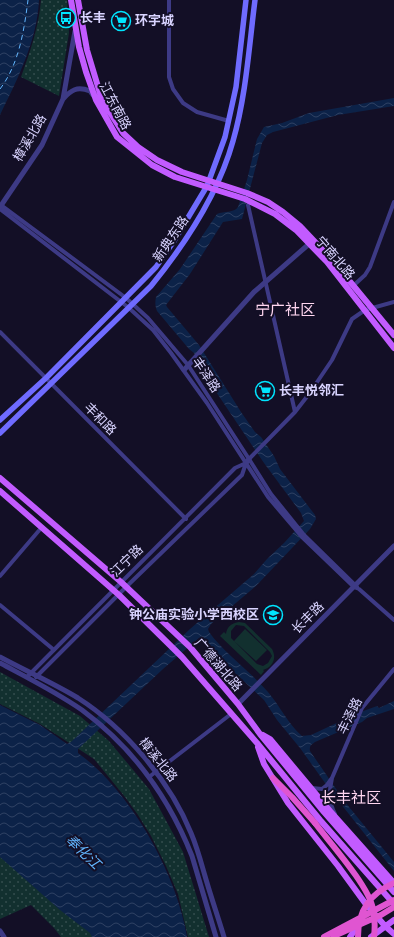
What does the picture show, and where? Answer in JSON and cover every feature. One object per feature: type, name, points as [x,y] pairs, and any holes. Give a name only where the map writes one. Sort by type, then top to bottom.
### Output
[{"type":"highway","points":[[273,778],[317,822],[356,876],[373,908],[375,930],[374,937]]},
{"type":"highway","points":[[358,937],[359,921],[365,906],[376,894],[394,883]]},
{"type":"highway","points":[[324,937],[394,900]]},
{"type":"highway","points":[[331,937],[381,915],[394,906]]},
{"type":"main road","name":"江东南路","points":[[71,0],[75,30],[82,59],[96,100],[118,137],[152,165],[175,177],[208,184]]},
{"type":"main road","name":"江东南路","points":[[78,0],[87,50],[102,100],[123,133],[138,147],[157,160],[208,184],[247,198]]},
{"type":"main road","name":"新典东路","points":[[0,420],[46,378],[156,267],[174,241],[208,184],[225,137],[229,121],[236,87],[246,0]]},
{"type":"main road","name":"新典东路","points":[[0,433],[151,286],[172,259],[190,232],[216,187],[233,142],[241,106],[255,0]]},
{"type":"main road","name":"宁南北路","points":[[247,198],[275,214],[296,230],[327,262],[394,348]]},
{"type":"main road","name":"宁南北路","points":[[247,198],[268,202],[300,226],[332,261],[394,335]]},
{"type":"main road","name":"广德湖北路","points":[[0,478],[121,582],[190,647],[238,704],[260,734],[324,812],[394,892]]},
{"type":"main road","name":"广德湖北路","points":[[0,491],[113,590],[182,656],[257,743],[317,822],[394,906]]},
{"type":"main road","points":[[260,734],[270,739],[394,883]]},
{"type":"main road","points":[[257,743],[264,764],[288,803],[365,903],[394,934]]},
{"type":"main road","points":[[350,937],[361,922],[365,903]]},
{"type":"main road","points":[[371,937],[394,920]]},
{"type":"street","points":[[169,0],[169,76],[173,89],[183,103],[197,112],[229,121]]},
{"type":"street","name":"樟溪北路","points":[[0,207],[42,145],[63,99],[75,30]]},
{"type":"street","points":[[63,99],[69,92],[78,88],[90,91],[96,100]]},
{"type":"street","points":[[247,198],[295,412]]},
{"type":"street","points":[[353,286],[365,275],[370,267],[394,202]]},
{"type":"street","name":"丰泽路","points":[[0,207],[148,318],[188,365],[268,497],[303,536],[356,587],[394,620]]},
{"type":"street","points":[[184,370],[254,292],[309,244]]},
{"type":"street","points":[[247,461],[295,412],[309,394],[332,360],[352,319],[365,310],[394,302]]},
{"type":"street","name":"丰泽路","points":[[131,306],[153,330],[184,370],[247,461],[303,536]]},
{"type":"street","name":"丰和路","points":[[0,332],[186,519]]},
{"type":"street","name":"江宁路","points":[[29,675],[186,519],[235,468],[247,461]]},
{"type":"street","name":"江宁路","points":[[35,678],[126,587],[242,475],[247,461]]},
{"type":"street","points":[[0,576],[42,527]]},
{"type":"street","name":"长丰路","points":[[238,704],[356,587],[394,546]]},
{"type":"street","points":[[0,605],[54,650]]},
{"type":"street","name":"樟溪北路","points":[[0,657],[29,675],[77,698],[96,711],[134,747],[156,772],[175,802],[191,832],[224,937]]},
{"type":"street","name":"樟溪北路","points":[[0,664],[29,675]]},
{"type":"street","name":"丰泽路","points":[[332,778],[362,708],[394,669]]},
{"type":"street","name":"樟溪北路","points":[[35,678],[105,728],[123,745],[149,777],[172,813],[187,844],[192,856],[216,937]]},
{"type":"street","points":[[149,777],[231,714]]},
{"type":"street","points":[[311,788],[317,790],[322,789],[332,778]]},
{"type":"street","points":[[332,778],[329,795],[330,803],[337,818]]},
{"type":"street","points":[[0,931],[4,937]]},
{"type":"green space","points":[[41,0],[67,0],[69,33],[59,96],[21,77],[31,49]]},
{"type":"green space","points":[[239,622],[245,623],[272,649],[274,656],[273,662],[269,667],[263,670],[264,671],[261,675],[220,636],[224,632],[226,634],[232,624]],"holes":[[[236,625],[244,626],[270,652],[272,656],[268,663],[263,666],[257,664],[231,638],[231,631]]]},
{"type":"green space","points":[[245,629],[267,650],[256,661],[234,641]]},
{"type":"green space","points":[[0,672],[80,716],[109,741],[149,789],[183,852],[209,937],[188,937],[178,894],[166,866],[151,836],[125,797],[94,759],[40,724],[0,704]]},
{"type":"green space","points":[[0,855],[83,923],[93,937],[61,937],[31,905],[0,919]]},
{"type":"water","points":[[0,0],[39,0],[35,30],[31,45],[20,73],[0,115]]},
{"type":"water","name":"奉化江","points":[[394,98],[394,106],[338,115],[273,132],[267,135],[262,143],[242,219],[223,222],[190,274],[166,305],[199,345],[241,412],[255,432],[261,437],[274,456],[280,469],[315,515],[316,519],[310,529],[256,586],[211,624],[208,629],[209,632],[222,648],[268,692],[292,726],[302,736],[311,735],[358,713],[377,706],[379,708],[394,701],[394,709],[367,718],[362,722],[315,742],[311,746],[310,751],[345,802],[394,862],[394,871],[333,794],[300,748],[277,720],[264,700],[234,672],[202,637],[163,669],[78,749],[78,753],[116,788],[148,835],[162,861],[173,887],[182,913],[187,937],[92,937],[90,933],[60,910],[0,857],[0,705],[40,725],[67,744],[71,742],[190,629],[254,574],[304,521],[301,513],[264,463],[202,371],[201,364],[194,353],[157,311],[155,304],[156,297],[180,269],[217,214],[234,210],[238,207],[247,180],[257,139],[264,127],[282,123],[309,113]]},
{"type":"ferry route","points":[[0,89],[12,69],[20,47],[28,0]]},
{"type":"place","name":"长丰","points":[[66,18]]},
{"type":"place","name":"环宇城","points":[[121,21]]},
{"type":"place","name":"长丰悦邻汇","points":[[265,391]]},
{"type":"place","name":"钟公庙实验小学西校区","points":[[273,615]]},
{"type":"district","name":"宁广社区","points":[[285,310]]},
{"type":"district","name":"长丰社区","points":[[351,798]]}]
